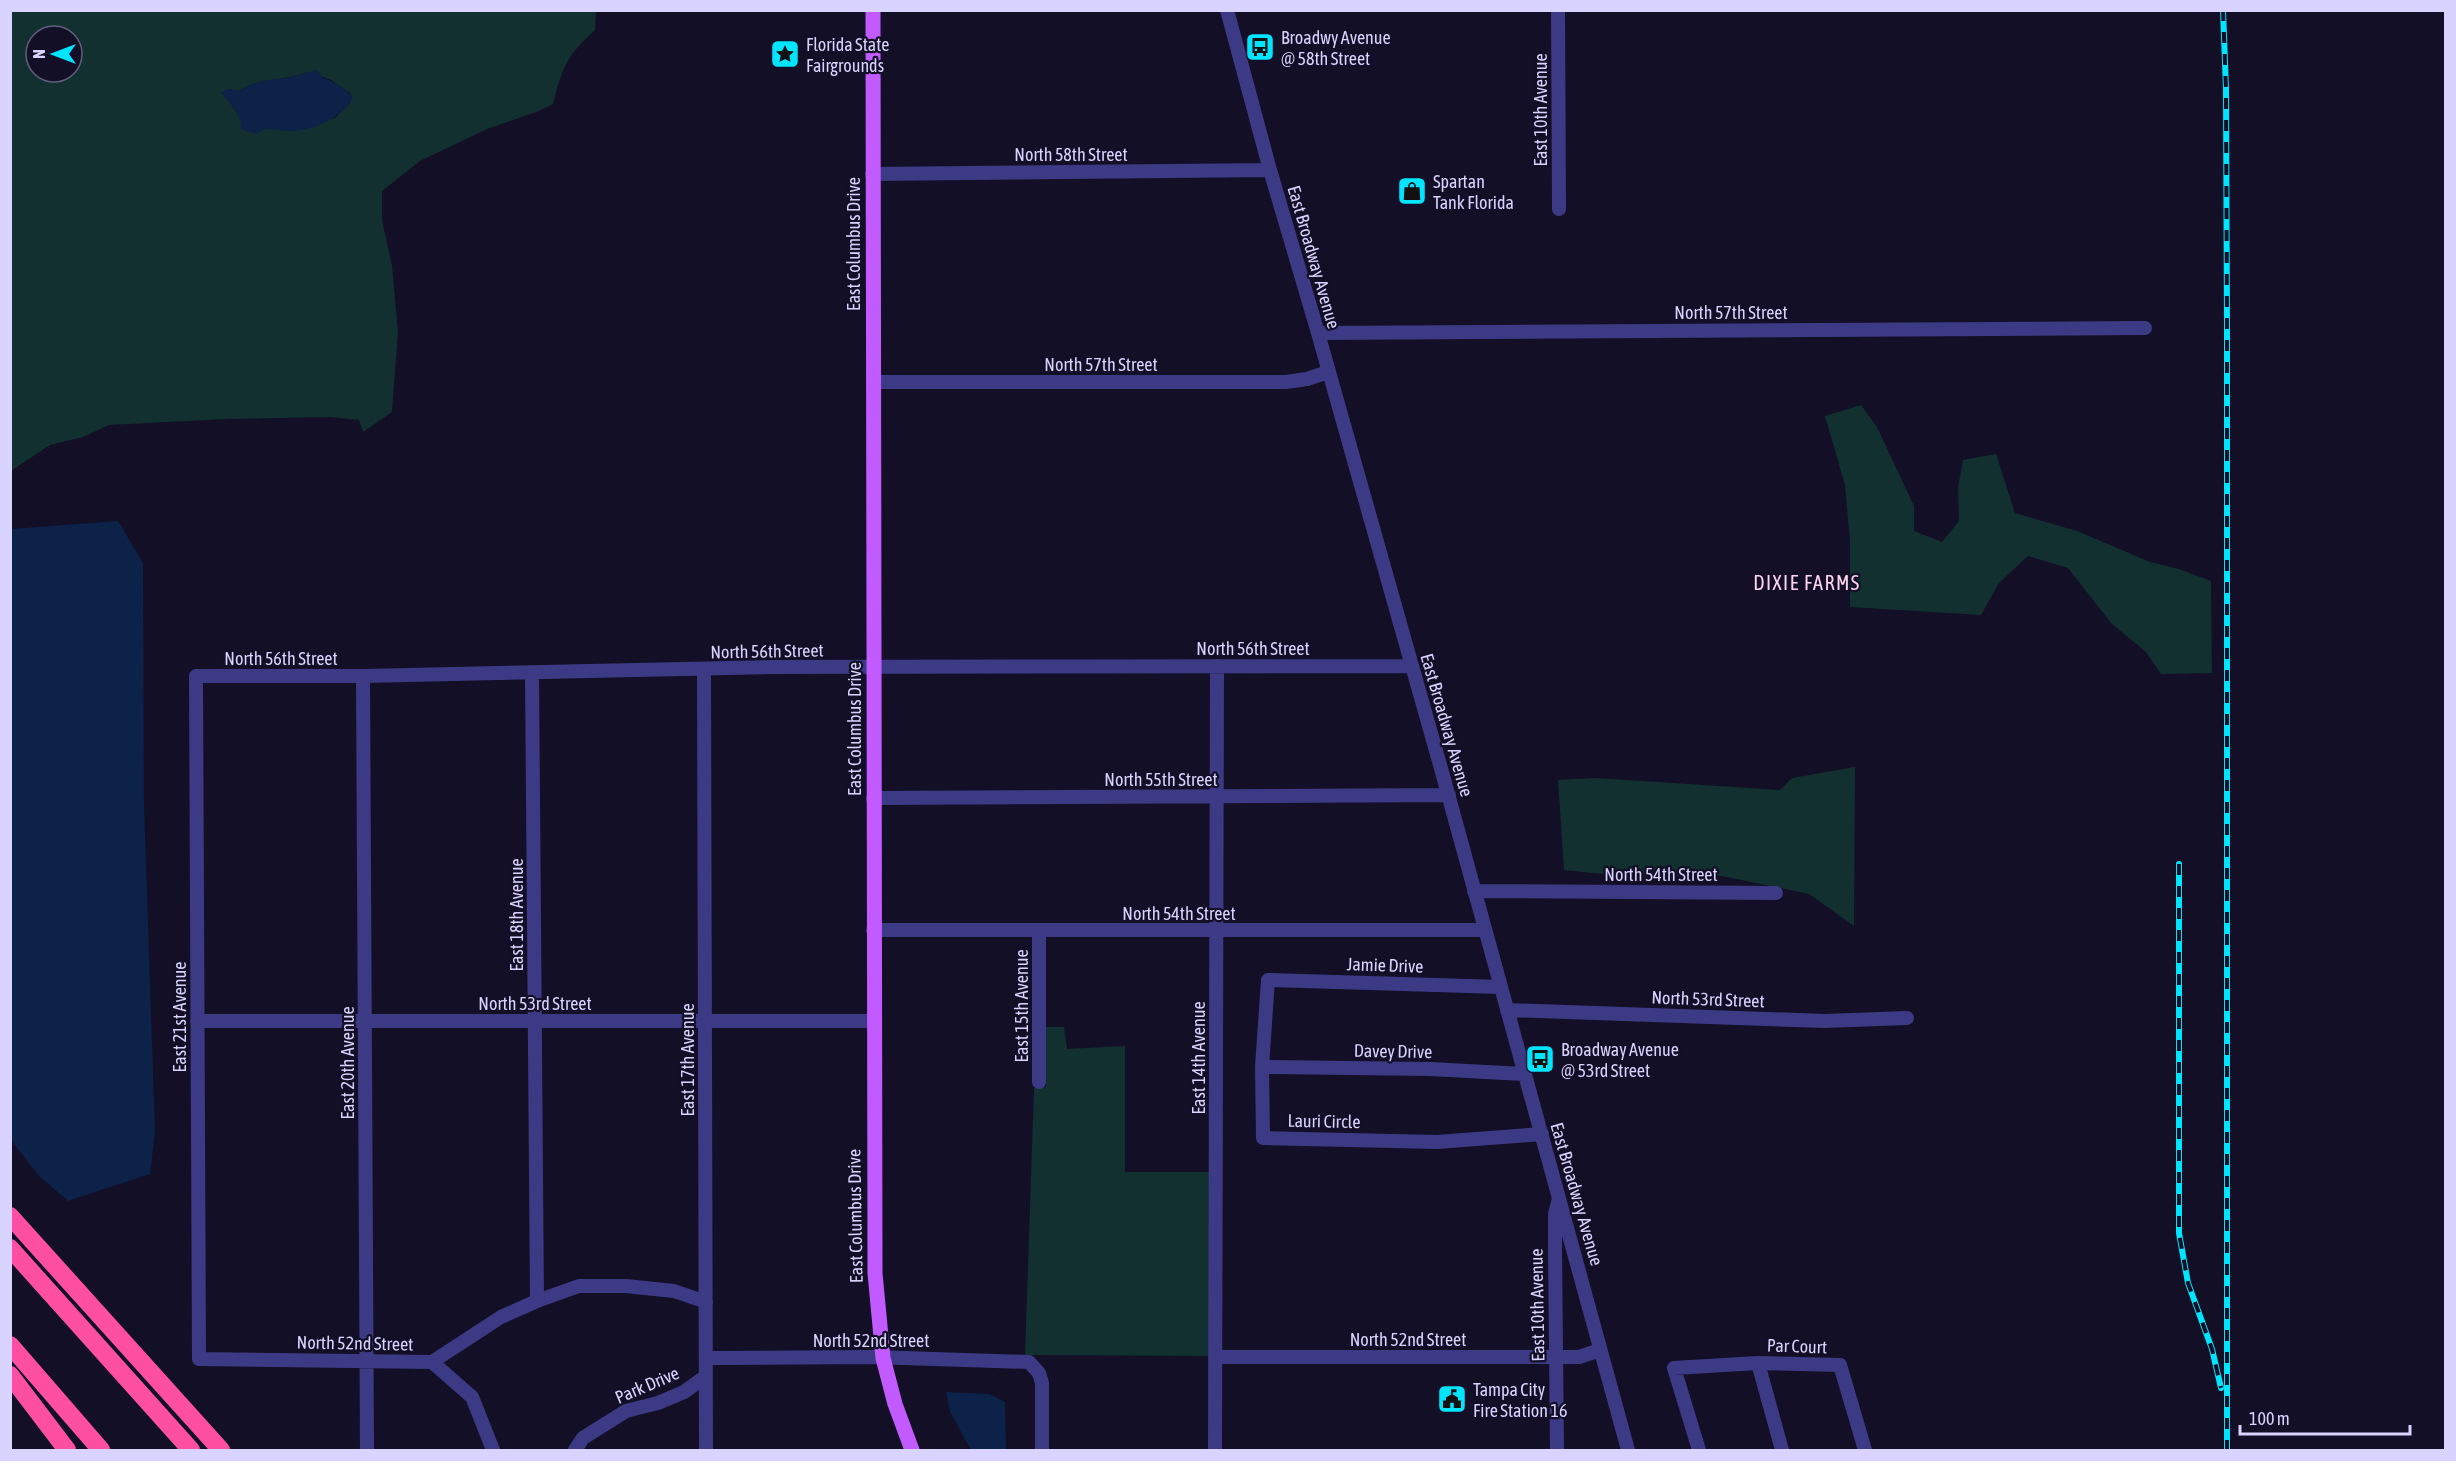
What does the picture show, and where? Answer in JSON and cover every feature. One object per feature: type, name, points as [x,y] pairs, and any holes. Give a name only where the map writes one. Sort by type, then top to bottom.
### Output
[{"type":"highway","points":[[10,1216],[221,1450]]},
{"type":"highway","points":[[10,1248],[191,1450]]},
{"type":"highway","points":[[10,1345],[101,1450]]},
{"type":"highway","points":[[10,1375],[67,1450]]},
{"type":"main road","name":"East Columbus Drive","points":[[873,10],[874,1273],[883,1358],[895,1404],[913,1448]]},
{"type":"street","name":"East Broadway Avenue","points":[[1227,10],[1270,170],[1449,795],[1484,930],[1560,1196],[1628,1450]]},
{"type":"street","name":"East 10th Avenue","points":[[1558,10],[1559,209]]},
{"type":"street","name":"North 58th Street","points":[[872,174],[1270,170]]},
{"type":"street","name":"North 57th Street","points":[[1318,333],[2145,328]]},
{"type":"street","name":"North 57th Street","points":[[873,382],[1286,382],[1307,379],[1328,372]]},
{"type":"street","name":"East 14th Avenue","points":[[1215,1450],[1217,666]]},
{"type":"street","name":"North 56th Street","points":[[196,676],[363,676],[773,667],[1411,666]]},
{"type":"street","name":"East 17th Avenue","points":[[704,670],[706,1450]]},
{"type":"street","name":"East 18th Avenue","points":[[532,673],[537,1301]]},
{"type":"street","name":"East 21st Avenue","points":[[196,676],[198,1359]]},
{"type":"street","name":"East 20th Avenue","points":[[363,676],[367,1450]]},
{"type":"street","name":"North 55th Street","points":[[873,798],[1449,795]]},
{"type":"street","name":"North 54th Street","points":[[1474,891],[1776,893]]},
{"type":"street","name":"North 54th Street","points":[[873,930],[1484,930]]},
{"type":"street","name":"East 15th Avenue","points":[[1039,930],[1039,1082]]},
{"type":"street","name":"Jamie Drive","points":[[1268,980],[1501,987]]},
{"type":"street","name":"Lauri Circle","points":[[1268,980],[1262,1067],[1263,1138],[1437,1142],[1542,1134]]},
{"type":"street","name":"North 53rd Street","points":[[1507,1010],[1825,1021],[1907,1018]]},
{"type":"street","name":"North 53rd Street","points":[[197,1021],[873,1021]]},
{"type":"street","name":"Davey Drive","points":[[1262,1067],[1430,1069],[1524,1074]]},
{"type":"street","name":"East 10th Avenue","points":[[1557,1450],[1555,1214],[1560,1196]]},
{"type":"street","name":"North 52nd Street","points":[[198,1359],[432,1362],[501,1317],[579,1286],[626,1286],[674,1292],[706,1302]]},
{"type":"street","name":"North 52nd Street","points":[[1215,1357],[1579,1357],[1600,1350]]},
{"type":"street","name":"North 52nd Street","points":[[706,1358],[883,1358],[1029,1362],[1035,1366],[1042,1383],[1042,1450]]},
{"type":"street","points":[[432,1362],[472,1397],[492,1450]]},
{"type":"street","points":[[1758,1363],[1782,1450]]},
{"type":"street","name":"Par Court","points":[[1699,1450],[1674,1368],[1758,1363],[1840,1365],[1864,1450]]},
{"type":"street","name":"Park Drive","points":[[575,1450],[583,1438],[626,1411],[658,1403],[684,1392],[706,1376]]},
{"type":"green space","points":[[11,11],[596,11],[595,30],[567,63],[553,104],[487,129],[420,161],[382,191],[382,220],[392,266],[398,332],[392,412],[363,432],[359,420],[330,417],[227,419],[109,425],[83,437],[50,445],[11,471]],"holes":[[[309,72],[331,80],[351,94],[350,103],[335,118],[279,130],[268,128],[262,130],[249,123],[234,109],[229,97],[229,89],[239,91],[256,83]]]},
{"type":"green space","points":[[1861,405],[1877,427],[1914,506],[1914,531],[1942,542],[1959,521],[1958,487],[1963,460],[1996,454],[2015,513],[2077,531],[2150,562],[2179,569],[2211,581],[2212,673],[2161,674],[2146,652],[2111,623],[2068,568],[2028,556],[1999,583],[1981,615],[1850,607],[1850,541],[1845,485],[1825,416]]},
{"type":"green space","points":[[1855,767],[1854,926],[1809,894],[1722,876],[1632,877],[1564,870],[1558,780],[1596,778],[1780,790],[1792,778]]},
{"type":"green space","points":[[1046,1027],[1064,1027],[1067,1049],[1125,1046],[1125,1172],[1209,1172],[1209,1356],[1025,1355],[1034,1088],[1046,1087]]},
{"type":"water","points":[[317,70],[323,78],[340,86],[353,98],[342,111],[327,122],[310,128],[292,131],[265,129],[256,134],[241,129],[240,118],[221,92],[229,89],[239,91],[256,83]]},
{"type":"water","points":[[118,521],[143,563],[144,806],[155,1132],[150,1174],[68,1201],[39,1176],[11,1140],[11,529]]},
{"type":"water","points":[[946,1392],[989,1394],[1005,1402],[1006,1450],[971,1450],[950,1412]]},
{"type":"railway","points":[[2223,10],[2226,89],[2227,329],[2227,1450]]},
{"type":"railway","points":[[2179,864],[2179,1233],[2188,1283],[2212,1349],[2221,1388]]},
{"type":"place","name":"Broadwy Avenue @ 58th Street","points":[[1260,47]]},
{"type":"place","name":"Florida State Fairgrounds","points":[[785,54]]},
{"type":"place","name":"Spartan Tank Florida","points":[[1412,191]]},
{"type":"place","name":"Broadway Avenue @ 53rd Street","points":[[1540,1059]]},
{"type":"place","name":"Tampa City Fire Station 16","points":[[1452,1399]]},
{"type":"district","name":"DIXIE FARMS","points":[[1807,582]]}]
